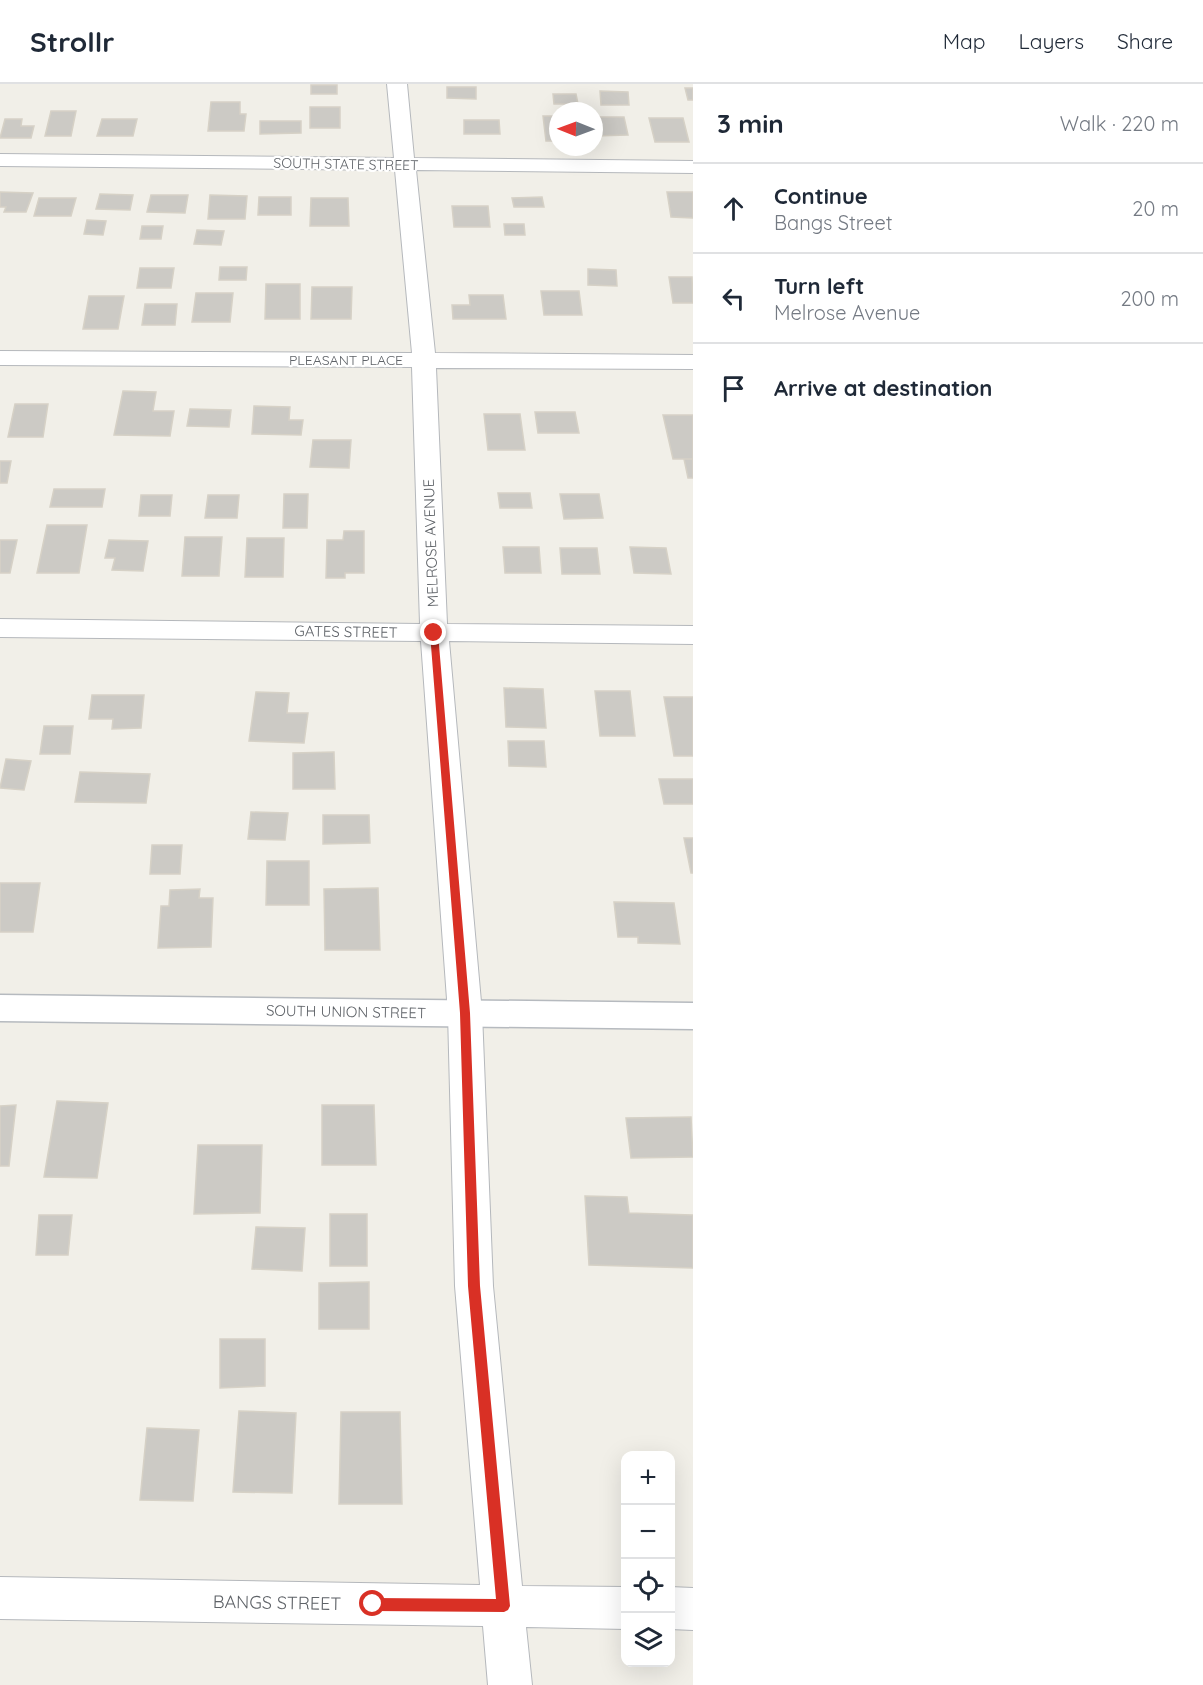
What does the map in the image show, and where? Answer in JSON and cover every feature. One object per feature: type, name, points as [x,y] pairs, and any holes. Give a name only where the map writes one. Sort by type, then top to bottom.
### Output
[{"type":"street","name":"MELROSE AVENUE","points":[[397,84],[424,361],[434,633],[465,1013],[474,1286],[510,1685]]},
{"type":"street","name":"SOUTH STATE STREET","points":[[0,160],[693,166]]},
{"type":"street","name":"PLEASANT PLACE","points":[[0,357],[693,362]]},
{"type":"street","name":"GATES STREET","points":[[0,628],[693,635]]},
{"type":"street","name":"SOUTH UNION STREET","points":[[0,1008],[693,1016]]},
{"type":"street","name":"BANGS STREET","points":[[0,1598],[621,1608]]},
{"type":"street","points":[[675,1608],[693,1609]]},
{"type":"building","points":[[311,85],[337,85],[337,94],[311,94]]},
{"type":"building","points":[[447,87],[476,87],[476,99],[447,98]]},
{"type":"building","points":[[685,88],[693,88],[693,100],[688,100]]},
{"type":"building","points":[[600,91],[628,92],[629,105],[603,105]]},
{"type":"building","points":[[553,94],[576,94],[578,102],[554,102]]},
{"type":"building","points":[[211,102],[240,102],[240,114],[246,114],[244,131],[208,131]]},
{"type":"building","points":[[310,107],[340,107],[340,128],[310,128]]},
{"type":"building","points":[[51,111],[76,111],[71,136],[45,136]]},
{"type":"building","points":[[543,116],[549,116],[549,141],[546,141]]},
{"type":"building","points":[[603,117],[624,117],[628,135],[603,136]]},
{"type":"building","points":[[649,118],[683,118],[689,142],[655,142]]},
{"type":"building","points":[[5,119],[22,119],[21,126],[34,126],[31,138],[0,138]]},
{"type":"building","points":[[102,119],[137,119],[133,136],[97,136]]},
{"type":"building","points":[[464,120],[499,120],[500,134],[464,134]]},
{"type":"building","points":[[260,121],[301,121],[301,133],[260,134]]},
{"type":"building","points":[[0,192],[33,193],[26,212],[4,212],[6,207],[0,207]]},
{"type":"building","points":[[667,192],[693,192],[693,218],[671,217]]},
{"type":"building","points":[[100,194],[133,195],[130,210],[96,209]]},
{"type":"building","points":[[151,195],[188,195],[185,213],[147,212]]},
{"type":"building","points":[[210,195],[247,196],[245,219],[208,219]]},
{"type":"building","points":[[259,197],[291,197],[291,215],[258,215]]},
{"type":"building","points":[[542,197],[544,207],[514,207],[512,198]]},
{"type":"building","points":[[39,198],[76,198],[71,216],[34,216]]},
{"type":"building","points":[[311,198],[348,198],[349,226],[310,226]]},
{"type":"building","points":[[452,206],[488,206],[490,227],[454,227]]},
{"type":"building","points":[[87,220],[106,221],[103,235],[84,234]]},
{"type":"building","points":[[504,224],[524,224],[525,235],[505,235]]},
{"type":"building","points":[[142,226],[163,226],[161,239],[140,239]]},
{"type":"building","points":[[197,230],[224,231],[221,245],[194,244]]},
{"type":"building","points":[[220,267],[247,267],[246,280],[219,280]]},
{"type":"building","points":[[140,268],[174,268],[171,288],[137,288]]},
{"type":"building","points":[[588,269],[616,270],[617,286],[588,285]]},
{"type":"building","points":[[669,277],[692,277],[693,303],[673,303]]},
{"type":"building","points":[[266,284],[300,284],[300,319],[265,319]]},
{"type":"building","points":[[312,287],[352,287],[351,319],[311,319]]},
{"type":"building","points":[[541,291],[579,291],[582,315],[544,315]]},
{"type":"building","points":[[196,293],[233,293],[230,322],[192,322]]},
{"type":"building","points":[[469,295],[503,295],[506,319],[453,319],[452,305],[470,305]]},
{"type":"building","points":[[89,296],[124,296],[118,329],[83,329]]},
{"type":"building","points":[[145,304],[177,304],[175,325],[142,325]]},
{"type":"building","points":[[123,391],[156,392],[153,411],[174,411],[170,436],[114,435]]},
{"type":"building","points":[[15,404],[48,404],[43,437],[8,437]]},
{"type":"building","points":[[254,406],[290,407],[289,420],[303,420],[301,435],[252,434]]},
{"type":"building","points":[[190,409],[231,410],[229,427],[187,426]]},
{"type":"building","points":[[535,412],[575,412],[579,433],[538,433]]},
{"type":"building","points":[[484,414],[520,414],[525,450],[488,450]]},
{"type":"building","points":[[663,415],[693,415],[693,459],[673,459]]},
{"type":"building","points":[[313,440],[351,440],[349,468],[310,467]]},
{"type":"building","points":[[684,459],[693,459],[693,478],[688,478]]},
{"type":"building","points":[[0,461],[11,461],[7,483],[0,483]]},
{"type":"building","points":[[54,489],[105,489],[102,507],[50,507]]},
{"type":"building","points":[[498,493],[530,493],[532,508],[500,508]]},
{"type":"building","points":[[284,494],[308,494],[307,528],[283,528]]},
{"type":"building","points":[[560,494],[599,494],[603,518],[564,519]]},
{"type":"building","points":[[141,495],[172,495],[170,516],[139,516]]},
{"type":"building","points":[[208,495],[239,495],[237,518],[205,518]]},
{"type":"building","points":[[47,525],[87,525],[79,573],[37,573]]},
{"type":"building","points":[[344,531],[364,531],[364,573],[345,573],[345,578],[326,578],[327,540],[343,540]]},
{"type":"building","points":[[185,537],[222,537],[219,576],[182,576]]},
{"type":"building","points":[[247,538],[284,538],[283,577],[245,577]]},
{"type":"building","points":[[0,540],[17,540],[10,573],[0,573]]},
{"type":"building","points":[[109,540],[148,541],[143,571],[112,570],[115,558],[105,558]]},
{"type":"building","points":[[503,547],[539,547],[541,573],[505,573]]},
{"type":"building","points":[[630,547],[666,548],[671,574],[634,573]]},
{"type":"building","points":[[560,548],[597,548],[600,574],[562,574]]},
{"type":"building","points":[[504,688],[543,689],[546,728],[506,727]]},
{"type":"building","points":[[595,691],[630,691],[635,736],[600,736]]},
{"type":"building","points":[[256,692],[289,693],[287,713],[308,713],[304,743],[249,741]]},
{"type":"building","points":[[92,695],[144,695],[141,728],[112,729],[113,719],[89,719]]},
{"type":"building","points":[[664,697],[693,697],[693,756],[674,756]]},
{"type":"building","points":[[44,726],[73,726],[70,754],[40,754]]},
{"type":"building","points":[[508,741],[544,741],[546,767],[509,766]]},
{"type":"building","points":[[334,752],[335,789],[293,789],[293,753]]},
{"type":"building","points":[[6,759],[31,761],[24,790],[0,788]]},
{"type":"building","points":[[80,772],[150,774],[146,803],[75,802]]},
{"type":"building","points":[[659,779],[693,779],[693,804],[664,804]]},
{"type":"building","points":[[251,812],[288,813],[285,840],[248,839]]},
{"type":"building","points":[[323,815],[369,815],[370,843],[323,844]]},
{"type":"building","points":[[684,838],[693,838],[693,873],[691,873]]},
{"type":"building","points":[[152,845],[182,845],[180,874],[150,874]]},
{"type":"building","points":[[267,861],[309,861],[309,905],[266,905]]},
{"type":"building","points":[[0,883],[40,883],[33,932],[0,932]]},
{"type":"building","points":[[378,888],[380,950],[325,950],[324,889]]},
{"type":"building","points":[[200,889],[199,898],[213,898],[211,947],[158,948],[161,906],[169,906],[170,890]]},
{"type":"building","points":[[614,902],[674,903],[680,944],[638,943],[638,937],[618,937]]},
{"type":"building","points":[[57,1101],[108,1103],[97,1178],[44,1177]]},
{"type":"building","points":[[16,1105],[9,1166],[0,1166],[0,1106]]},
{"type":"building","points":[[322,1105],[374,1105],[376,1165],[322,1165]]},
{"type":"building","points":[[691,1117],[693,1157],[631,1158],[626,1118]]},
{"type":"building","points":[[198,1145],[262,1145],[260,1213],[194,1214]]},
{"type":"building","points":[[585,1196],[627,1197],[629,1213],[693,1215],[693,1268],[589,1265]]},
{"type":"building","points":[[330,1214],[367,1214],[367,1266],[330,1266]]},
{"type":"building","points":[[39,1215],[72,1215],[68,1255],[36,1255]]},
{"type":"building","points":[[256,1227],[305,1228],[302,1271],[252,1269]]},
{"type":"building","points":[[369,1282],[369,1329],[319,1329],[319,1283]]},
{"type":"building","points":[[220,1339],[265,1339],[265,1386],[220,1388]]},
{"type":"building","points":[[239,1411],[296,1413],[292,1493],[233,1492]]},
{"type":"building","points":[[341,1412],[400,1412],[402,1504],[339,1504]]},
{"type":"building","points":[[147,1428],[199,1430],[193,1501],[140,1500]]},
{"type":"route","points":[[373,1604],[504,1606],[474,1286],[465,1013],[434,633]]}]
